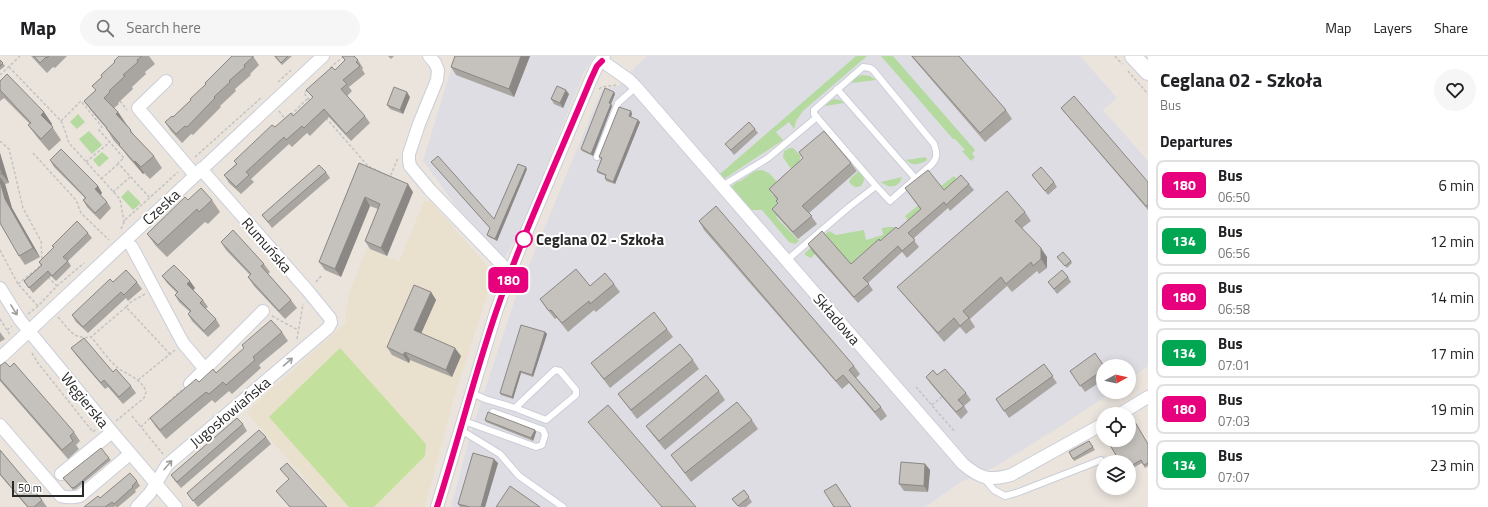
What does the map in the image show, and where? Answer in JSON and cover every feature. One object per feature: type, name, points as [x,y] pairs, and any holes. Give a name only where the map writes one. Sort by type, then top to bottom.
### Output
[{"type":"street","points":[[429,56],[435,63],[438,70],[436,80],[419,124],[410,154],[410,166],[430,190],[510,273]]},
{"type":"street","points":[[1134,56],[1148,72]]},
{"type":"street","name":"Czeska","points":[[0,358],[29,331],[52,316],[316,58]]},
{"type":"street","points":[[437,507],[494,319],[510,273],[591,79],[597,66],[603,58]]},
{"type":"street","name":"Składowa","points":[[603,58],[636,87],[963,464],[974,474],[984,478]]},
{"type":"street","name":"Rumuńska","points":[[166,80],[138,108],[308,291],[330,318],[331,323]]},
{"type":"street","points":[[132,247],[183,343],[205,369]]},
{"type":"street","name":"Węgierska","points":[[0,288],[20,320],[112,427],[130,454],[176,507]]},
{"type":"street","points":[[190,384],[263,311]]},
{"type":"street","name":"Jugosłowiańska","points":[[136,507],[150,493],[167,465],[322,333],[331,323]]},
{"type":"street","points":[[1132,407],[1148,397]]},
{"type":"street","points":[[0,425],[61,496],[67,498],[80,496],[130,454]]},
{"type":"street","points":[[61,474],[112,427]]},
{"type":"street","points":[[984,478],[997,479],[1011,475],[1096,428]]},
{"type":"lane","points":[[866,67],[874,70],[934,144],[937,155],[935,160],[890,201],[817,117],[814,114],[816,108],[860,68],[866,67]]},
{"type":"lane","points":[[597,157],[618,103],[636,87]]},
{"type":"lane","points":[[837,89],[915,178]]},
{"type":"lane","points":[[722,186],[768,158],[817,117]]},
{"type":"lane","points":[[787,260],[876,186]]},
{"type":"lane","points":[[472,393],[484,399],[515,408],[546,420],[576,395],[576,390],[560,371],[554,370],[515,408]]},
{"type":"lane","points":[[462,426],[536,447],[542,445],[545,435],[543,430],[493,412]]},
{"type":"lane","points":[[462,426],[500,454],[519,476],[563,507]]},
{"type":"lane","points":[[984,478],[994,490],[1005,496],[1096,462]]},
{"type":"path","points":[[0,75],[20,56]]},
{"type":"path","points":[[326,72],[344,56]]},
{"type":"path","points":[[1115,56],[1148,94]]},
{"type":"path","points":[[9,67],[61,121],[69,143],[120,199],[124,222]]},
{"type":"path","points":[[597,91],[602,87],[616,85]]},
{"type":"path","points":[[309,88],[304,93],[313,104]]},
{"type":"path","points":[[279,111],[286,120],[308,98]]},
{"type":"path","points":[[61,121],[81,101],[102,127],[99,130],[124,158],[102,179]]},
{"type":"path","points":[[323,115],[368,166],[390,177],[398,158]]},
{"type":"path","points":[[0,141],[9,149],[23,208],[42,241],[43,257],[39,267],[18,284]]},
{"type":"path","points":[[86,162],[110,142]]},
{"type":"path","points":[[33,153],[76,200],[81,213],[109,240]]},
{"type":"path","points":[[118,163],[149,198]]},
{"type":"path","points":[[114,192],[130,176]]},
{"type":"path","points":[[0,250],[18,284],[76,336],[84,338],[91,337],[131,302],[154,288]]},
{"type":"path","points":[[297,343],[304,298],[303,296],[322,275]]},
{"type":"path","points":[[48,276],[56,286]]},
{"type":"path","points":[[126,307],[170,354]]},
{"type":"path","points":[[263,311],[299,330]]},
{"type":"path","points":[[0,319],[11,338]]},
{"type":"path","points":[[91,337],[117,367],[138,380],[146,392],[144,398],[116,421],[112,427]]},
{"type":"path","points":[[138,380],[183,343]]},
{"type":"path","points":[[162,407],[190,384]]},
{"type":"path","points":[[916,387],[954,432]]},
{"type":"path","points":[[932,406],[943,396]]},
{"type":"path","points":[[132,416],[166,457]]},
{"type":"path","points":[[141,426],[152,417]]},
{"type":"shaded area","points":[[455,56],[594,56],[584,72],[521,229],[500,266],[423,161]]},
{"type":"shaded area","points":[[647,56],[1080,56],[1117,98],[1103,110],[1148,161],[1148,366],[1136,375],[1136,359],[1096,359],[1096,399],[1102,399],[995,467],[961,482],[925,507],[451,507],[471,432],[515,299],[602,89],[619,86]]},
{"type":"shaded area","points":[[424,201],[431,202],[494,274],[452,404],[425,507],[330,507],[246,412],[347,322],[345,319],[349,294],[367,248],[399,262]]},
{"type":"green space","points":[[856,56],[867,56],[803,111],[796,121],[794,129],[789,122],[776,132],[783,140],[724,179],[720,174]]},
{"type":"green space","points":[[881,56],[893,56],[975,150],[972,154],[975,157],[971,161],[962,151],[965,150],[955,139],[953,139]]},
{"type":"green space","points":[[862,75],[870,76],[876,80],[851,83],[855,78]]},
{"type":"green space","points":[[834,99],[840,100],[844,103],[825,106],[827,103]]},
{"type":"green space","points":[[78,114],[85,122],[77,129],[70,122]]},
{"type":"green space","points":[[89,131],[102,145],[92,154],[79,139]]},
{"type":"green space","points":[[793,148],[801,156],[799,162],[791,169],[783,157],[784,151]]},
{"type":"green space","points":[[102,152],[109,158],[99,167],[93,160]]},
{"type":"green space","points":[[926,157],[927,160],[919,164],[913,164],[906,160]]},
{"type":"green space","points":[[762,170],[769,173],[779,184],[770,192],[783,207],[782,211],[776,217],[799,241],[795,244],[789,242],[762,210],[751,210],[731,187],[755,171]]},
{"type":"green space","points":[[859,171],[864,178],[864,181],[861,186],[856,187],[851,185],[849,182],[851,178]]},
{"type":"green space","points":[[954,176],[961,185],[949,196],[941,186]]},
{"type":"green space","points":[[902,177],[899,183],[893,186],[887,186],[881,182]]},
{"type":"green space","points":[[128,190],[140,202],[140,204],[133,210],[121,197]]},
{"type":"green space","points":[[938,194],[909,223],[905,216],[920,204]]},
{"type":"green space","points":[[894,227],[901,233],[856,270],[815,254],[811,258],[805,255],[805,253],[829,231],[836,235],[864,230],[866,240],[883,235],[882,228]]},
{"type":"green space","points":[[340,348],[426,444],[425,456],[374,507],[349,507],[269,417]]},
{"type":"building","points":[[34,56],[49,56],[40,63]]},
{"type":"building","points":[[119,56],[142,56],[137,60],[138,62],[123,75],[125,76],[109,91],[110,92],[104,98],[118,112],[116,114],[131,130],[130,131],[154,156],[141,167],[135,161],[134,162],[119,145],[120,144],[84,101],[96,90],[92,86],[102,77],[101,75],[115,62],[114,61]]},
{"type":"building","points":[[232,56],[253,57],[187,127],[185,126],[176,134],[165,122],[172,116],[173,117],[191,100],[190,99]]},
{"type":"building","points":[[275,56],[288,56],[281,63]]},
{"type":"building","points":[[342,56],[354,56],[358,60],[356,62],[360,66],[343,80],[347,84],[341,89],[365,116],[346,134],[324,109],[304,128],[302,126],[286,140],[284,137],[246,172],[249,175],[236,187],[224,175],[237,164],[234,161],[272,125],[275,127],[291,113],[293,116],[313,97],[306,90],[332,67],[335,70],[345,60]]},
{"type":"building","points":[[455,56],[521,56],[509,89],[451,67]]},
{"type":"building","points":[[912,56],[959,56],[1006,110],[980,133]]},
{"type":"building","points":[[7,74],[44,112],[41,115],[53,127],[41,139],[28,125],[31,123],[0,90],[0,81]]},
{"type":"building","points":[[557,86],[566,90],[560,103],[551,99]]},
{"type":"building","points":[[394,87],[407,92],[400,110],[387,105]]},
{"type":"building","points":[[605,88],[614,92],[609,103],[611,104],[591,154],[581,149]]},
{"type":"building","points":[[1074,96],[1148,182],[1148,205],[1146,206],[1061,108]]},
{"type":"building","points":[[619,107],[631,111],[629,116],[638,120],[613,182],[605,178],[606,175],[597,171],[602,158],[599,157]]},
{"type":"building","points":[[749,122],[755,129],[731,150],[725,144]]},
{"type":"building","points":[[824,131],[851,163],[802,206],[812,216],[793,232],[772,209],[778,203],[776,201],[778,199],[769,189],[803,158],[799,152]]},
{"type":"building","points":[[61,149],[98,186],[95,189],[107,202],[95,213],[83,200],[86,198],[50,160]]},
{"type":"building","points":[[438,156],[494,219],[518,164],[526,167],[495,239],[487,235],[490,228],[431,162]]},
{"type":"building","points":[[359,163],[408,184],[381,248],[365,241],[380,204],[365,197],[335,269],[319,262]]},
{"type":"building","points":[[319,165],[326,172],[268,222],[262,215]]},
{"type":"building","points":[[1041,167],[1054,182],[1045,191],[1032,175]]},
{"type":"building","points":[[928,170],[944,190],[961,175],[969,184],[946,205],[944,202],[908,233],[915,240],[902,251],[898,246],[863,278],[869,284],[854,297],[808,244],[822,231],[851,264],[879,239],[880,241],[896,227],[898,229],[921,209],[905,188]]},
{"type":"building","points":[[0,181],[5,199],[33,248],[19,256],[0,223]]},
{"type":"building","points":[[201,188],[212,200],[199,212],[197,209],[158,245],[147,234],[185,197],[188,200]]},
{"type":"building","points":[[1007,191],[1025,212],[1015,221],[1041,248],[1041,259],[1033,266],[1031,262],[1006,284],[1001,277],[963,311],[969,318],[960,326],[954,318],[938,333],[897,287]]},
{"type":"building","points":[[716,206],[854,366],[849,370],[881,407],[875,412],[843,375],[836,381],[699,221]]},
{"type":"building","points":[[77,221],[88,233],[63,257],[68,261],[52,276],[48,271],[29,288],[24,281],[42,265],[39,262],[54,247],[52,246]]},
{"type":"building","points":[[233,230],[264,264],[261,266],[291,300],[279,311],[248,277],[251,274],[221,242]]},
{"type":"building","points":[[1063,252],[1071,261],[1065,266],[1057,257]]},
{"type":"building","points":[[174,265],[190,281],[187,284],[203,300],[200,303],[216,319],[204,331],[188,314],[191,311],[175,295],[178,292],[162,276]]},
{"type":"building","points":[[576,269],[590,286],[605,273],[614,284],[590,304],[589,301],[562,323],[551,310],[549,311],[540,299]]},
{"type":"building","points":[[126,270],[137,282],[124,295],[121,292],[83,327],[72,315],[110,279],[113,282]]},
{"type":"building","points":[[1062,270],[1068,277],[1054,289],[1048,282]]},
{"type":"building","points":[[414,285],[431,292],[414,330],[455,348],[446,370],[405,352],[403,355],[387,347]]},
{"type":"building","points":[[654,312],[667,329],[604,379],[591,363]]},
{"type":"building","points":[[271,320],[282,332],[253,357],[255,360],[226,385],[223,382],[209,394],[206,392],[160,430],[150,418],[196,379],[199,382],[213,369],[216,373],[244,348],[242,345]]},
{"type":"building","points":[[521,325],[545,332],[532,375],[520,371],[512,397],[500,393]]},
{"type":"building","points":[[84,338],[113,372],[116,369],[131,386],[119,397],[104,380],[101,383],[71,348]]},
{"type":"building","points":[[680,344],[693,360],[631,410],[618,394]]},
{"type":"building","points":[[1095,353],[1099,359],[1096,359],[1096,375],[1080,386],[1070,371]]},
{"type":"building","points":[[5,362],[10,367],[14,363],[74,432],[70,436],[73,441],[62,450],[0,379],[0,366]]},
{"type":"building","points":[[1044,364],[1053,376],[1004,411],[996,399]]},
{"type":"building","points":[[945,369],[966,393],[958,400],[964,406],[956,412],[926,377],[933,370],[937,375]]},
{"type":"building","points":[[706,375],[719,391],[659,441],[646,426]]},
{"type":"building","points":[[737,402],[752,420],[685,473],[671,455]]},
{"type":"building","points":[[608,405],[696,507],[662,507],[588,422]]},
{"type":"building","points":[[488,412],[535,430],[531,438],[485,420]]},
{"type":"building","points":[[237,418],[243,424],[177,482],[171,475]]},
{"type":"building","points":[[1136,424],[1148,444],[1148,463],[1144,465],[1141,460],[1136,463],[1136,455],[1116,455],[1111,447],[1136,447]]},
{"type":"building","points":[[259,430],[266,437],[193,501],[187,493]]},
{"type":"building","points":[[1089,441],[1093,447],[1073,459],[1069,452]]},
{"type":"building","points":[[101,448],[109,458],[72,488],[63,478]]},
{"type":"building","points":[[0,450],[42,500],[34,507],[28,507],[0,474]]},
{"type":"building","points":[[473,453],[494,459],[481,507],[470,507],[458,504]]},
{"type":"building","points":[[901,462],[925,464],[924,486],[899,484]]},
{"type":"building","points":[[287,463],[327,507],[290,507],[276,491],[289,479],[280,469]]},
{"type":"building","points":[[130,473],[137,481],[132,486],[133,487],[114,504],[112,502],[105,507],[84,507],[98,496],[100,498]]},
{"type":"building","points":[[836,484],[851,507],[834,507],[824,491]]},
{"type":"building","points":[[510,486],[540,507],[496,507]]},
{"type":"building","points":[[744,490],[749,497],[738,506],[732,499]]},
{"type":"bus line","name":"180","points":[[437,507],[484,350],[510,273],[591,79],[597,66],[602,61]]},
{"type":"place","name":"Ceglana 02 - Szkoła","points":[[524,239]]}]
